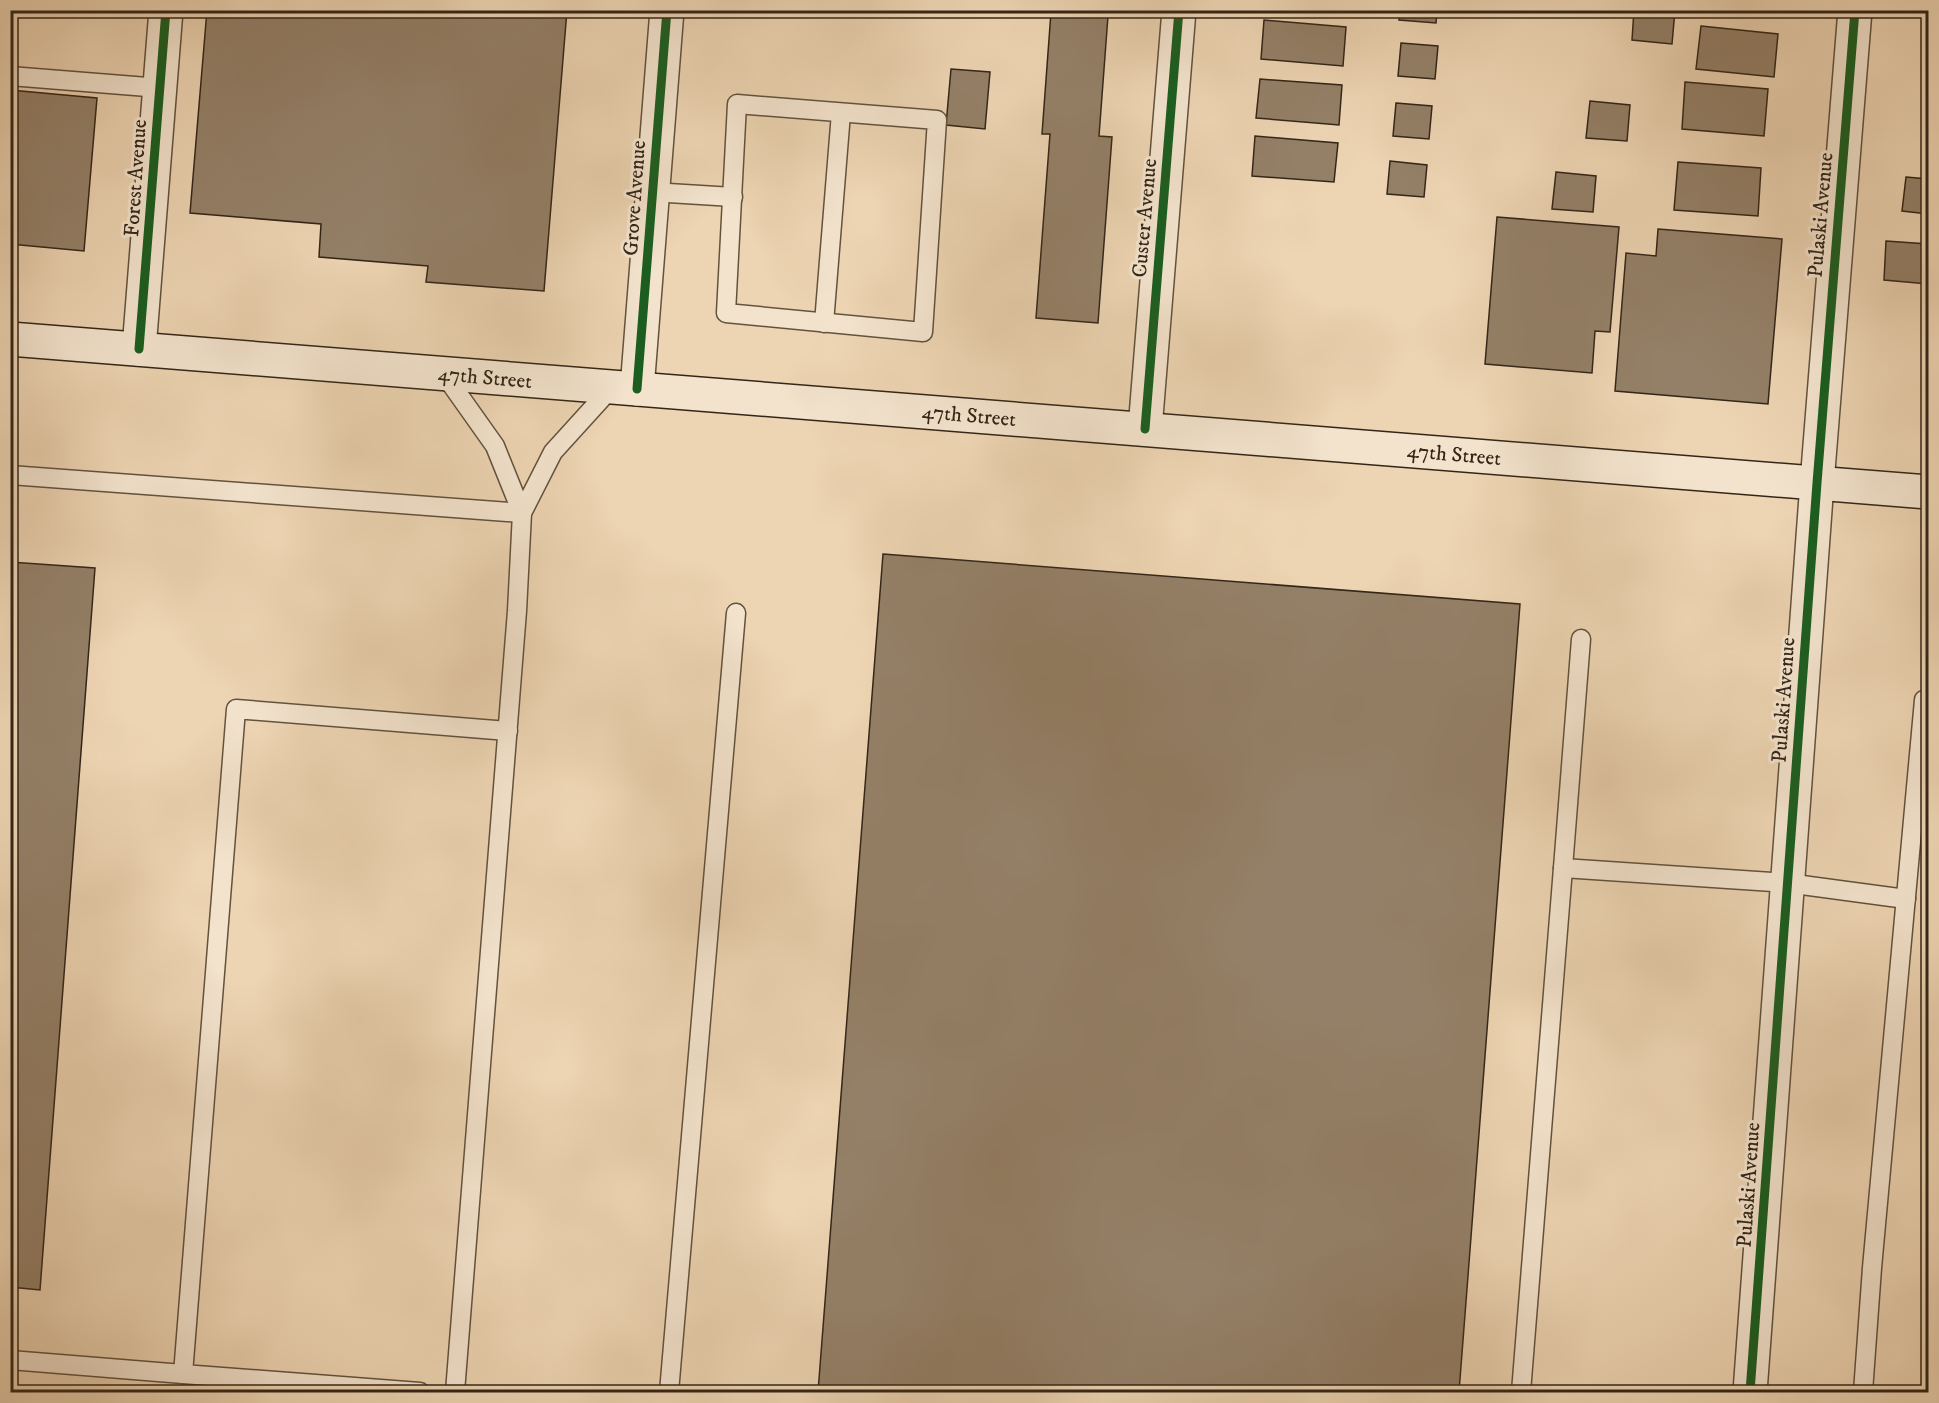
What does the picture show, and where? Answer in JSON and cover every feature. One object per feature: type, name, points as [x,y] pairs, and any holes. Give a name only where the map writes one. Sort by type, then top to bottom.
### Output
[{"type":"street","name":"Forest Avenue","points":[[139,349],[166,10]]},
{"type":"street","name":"Grove Avenue","points":[[625,388],[652,192],[666,10]]},
{"type":"street","name":"Custer Avenue","points":[[1145,429],[1179,10]]},
{"type":"street","name":"Pulaski Avenue","points":[[1750,1392],[1816,483],[1855,10]]},
{"type":"street","name":"47th Street","points":[[10,339],[1929,492]]},
{"type":"lane","points":[[10,76],[160,88]]},
{"type":"lane","points":[[737,104],[841,113],[937,120],[923,332],[726,313],[737,104]]},
{"type":"lane","points":[[824,323],[841,113]]},
{"type":"lane","points":[[652,192],[733,197]]},
{"type":"lane","points":[[444,374],[495,446],[522,513],[518,611],[455,1392]]},
{"type":"lane","points":[[522,513],[553,452],[625,388]]},
{"type":"lane","points":[[10,475],[522,513]]},
{"type":"lane","points":[[669,1392],[736,614]]},
{"type":"lane","points":[[1521,1392],[1581,639]]},
{"type":"lane","points":[[1863,1392],[1872,1268],[1924,700],[1929,699]]},
{"type":"lane","points":[[183,1374],[236,709],[508,730]]},
{"type":"lane","points":[[1563,868],[1787,884],[1906,899]]},
{"type":"lane","points":[[10,1360],[420,1392]]},
{"type":"building","points":[[207,10],[567,10],[544,291],[426,282],[428,266],[319,257],[321,224],[190,213]]},
{"type":"building","points":[[1400,10],[1437,10],[1436,23],[1399,20]]},
{"type":"building","points":[[1634,10],[1675,10],[1672,44],[1632,40]]},
{"type":"building","points":[[1051,12],[1108,16],[1099,136],[1112,137],[1098,323],[1036,318],[1050,134],[1042,134]]},
{"type":"building","points":[[1264,20],[1346,27],[1343,66],[1261,59]]},
{"type":"building","points":[[1701,26],[1778,34],[1774,77],[1696,69]]},
{"type":"building","points":[[1401,43],[1438,46],[1435,79],[1398,76]]},
{"type":"building","points":[[951,69],[990,72],[985,129],[946,125]]},
{"type":"building","points":[[1928,76],[1928,140],[1923,140]]},
{"type":"building","points":[[1260,79],[1342,85],[1339,125],[1256,118]]},
{"type":"building","points":[[1685,82],[1768,89],[1764,136],[1682,129]]},
{"type":"building","points":[[10,90],[97,98],[84,251],[10,244]]},
{"type":"building","points":[[1590,101],[1630,105],[1627,141],[1586,138]]},
{"type":"building","points":[[1396,103],[1432,106],[1429,139],[1393,136]]},
{"type":"building","points":[[1255,136],[1338,143],[1334,182],[1252,176]]},
{"type":"building","points":[[1390,161],[1427,165],[1424,197],[1387,194]]},
{"type":"building","points":[[1678,162],[1761,168],[1758,216],[1674,210]]},
{"type":"building","points":[[1556,172],[1596,176],[1593,212],[1552,209]]},
{"type":"building","points":[[1906,177],[1928,179],[1928,214],[1902,211]]},
{"type":"building","points":[[1497,217],[1619,227],[1610,332],[1595,331],[1592,373],[1485,364]]},
{"type":"building","points":[[1658,229],[1782,239],[1768,404],[1615,391],[1626,253],[1656,256]]},
{"type":"building","points":[[1886,241],[1928,244],[1928,284],[1884,280]]},
{"type":"building","points":[[883,554],[1520,604],[1459,1392],[818,1392]]},
{"type":"building","points":[[10,562],[95,568],[40,1290],[10,1287]]},
{"type":"building","points":[[1928,1336],[1928,1392],[1924,1392]]},
{"type":"cycle path","points":[[139,349],[166,10]]},
{"type":"cycle path","points":[[637,389],[667,10]]},
{"type":"cycle path","points":[[1145,429],[1179,10]]},
{"type":"cycle path","points":[[1750,1392],[1817,483],[1855,10]]}]
